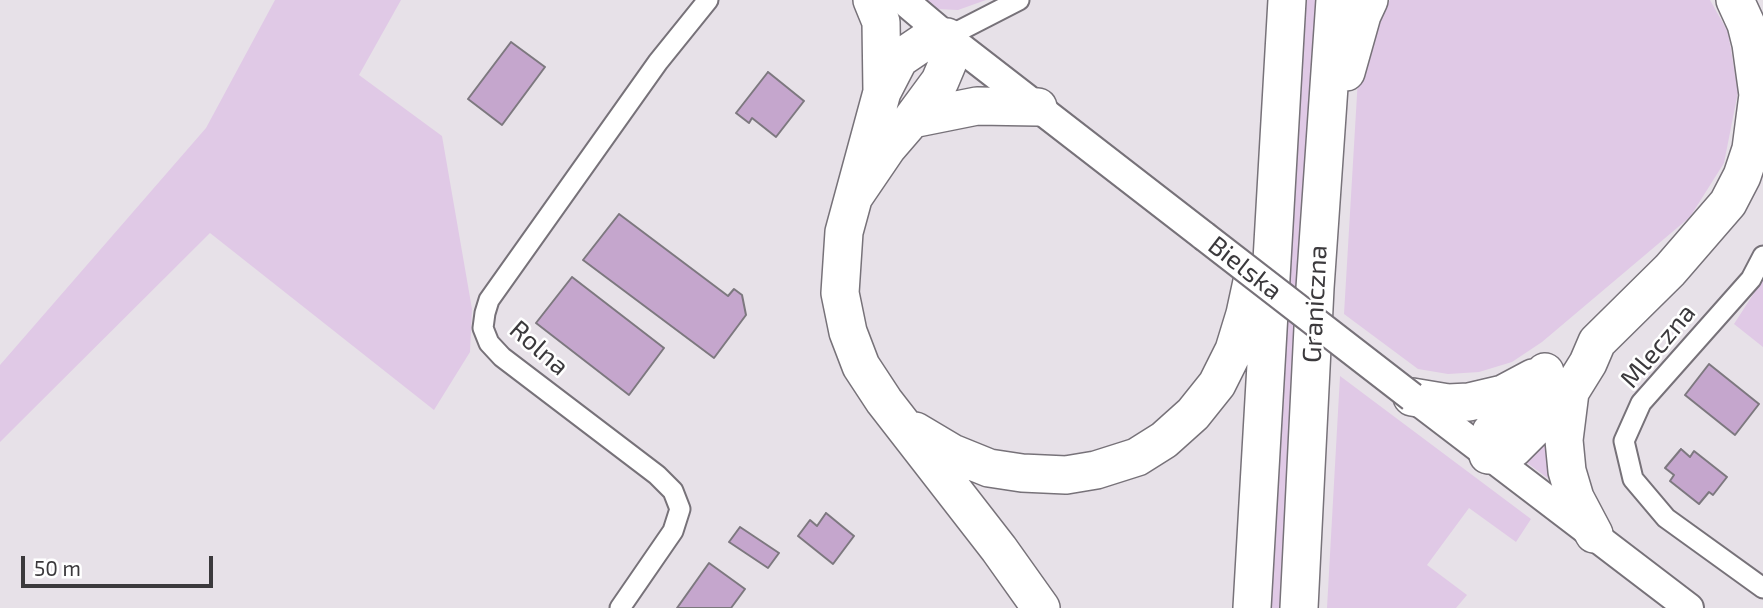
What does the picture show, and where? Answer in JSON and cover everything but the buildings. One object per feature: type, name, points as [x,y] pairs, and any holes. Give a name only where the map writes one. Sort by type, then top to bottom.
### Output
[{"type":"highway","points":[[872,0],[881,22],[882,92]]},
{"type":"highway","name":"Graniczna","points":[[1252,608],[1287,0]]},
{"type":"highway","name":"Graniczna","points":[[1299,608],[1322,172],[1335,0]]},
{"type":"highway","points":[[1322,172],[1351,48],[1369,0]]},
{"type":"highway","points":[[1412,397],[1448,403],[1486,399],[1557,382],[1588,363],[1597,342],[1706,231],[1728,203],[1742,176],[1753,138],[1758,95],[1751,44],[1735,0]]},
{"type":"highway","points":[[855,195],[887,148],[940,81],[948,62],[947,37],[927,40],[906,54],[899,60],[882,92],[844,232],[840,293],[848,332],[861,366],[1041,608]]},
{"type":"highway","points":[[912,119],[977,106],[1038,107]]},
{"type":"highway","points":[[903,424],[953,453],[989,468],[1022,473],[1066,475],[1096,470],[1137,457],[1164,440],[1193,414],[1217,384],[1234,349],[1245,314],[1275,176]]},
{"type":"highway","points":[[1488,455],[1513,449],[1557,382]]},
{"type":"highway","points":[[1557,382],[1567,471],[1575,498],[1594,534]]},
{"type":"main road","name":"Bielska","points":[[903,0],[947,37],[1412,397],[1689,608]]},
{"type":"street","name":"Rolna","points":[[620,608],[673,531],[680,509],[673,491],[657,475],[502,357],[489,343],[483,328],[484,321],[489,300],[658,62],[708,0]]},
{"type":"street","points":[[947,37],[1019,0]]},
{"type":"street","name":"Mleczna","points":[[1763,256],[1751,279],[1641,403],[1624,441],[1633,479],[1666,518],[1763,587]]},
{"type":"shaded area","points":[[275,0],[401,0],[359,75],[442,136],[472,309],[470,352],[434,410],[210,233],[0,442],[0,365],[206,128]]},
{"type":"shaded area","points":[[925,0],[986,0],[958,10],[937,9]]},
{"type":"shaded area","points":[[1301,0],[1316,0],[1281,608],[1268,608]]},
{"type":"shaded area","points":[[1390,0],[1710,0],[1728,32],[1738,92],[1724,163],[1690,217],[1542,342],[1512,362],[1479,372],[1448,374],[1418,369],[1344,314],[1358,78],[1382,11]]},
{"type":"shaded area","points":[[1763,279],[1763,347],[1734,324]]},
{"type":"shaded area","points":[[1340,376],[1531,519],[1516,542],[1469,508],[1427,565],[1467,595],[1456,608],[1327,608]]},
{"type":"shaded area","points":[[1550,427],[1553,482],[1523,460]]}]
